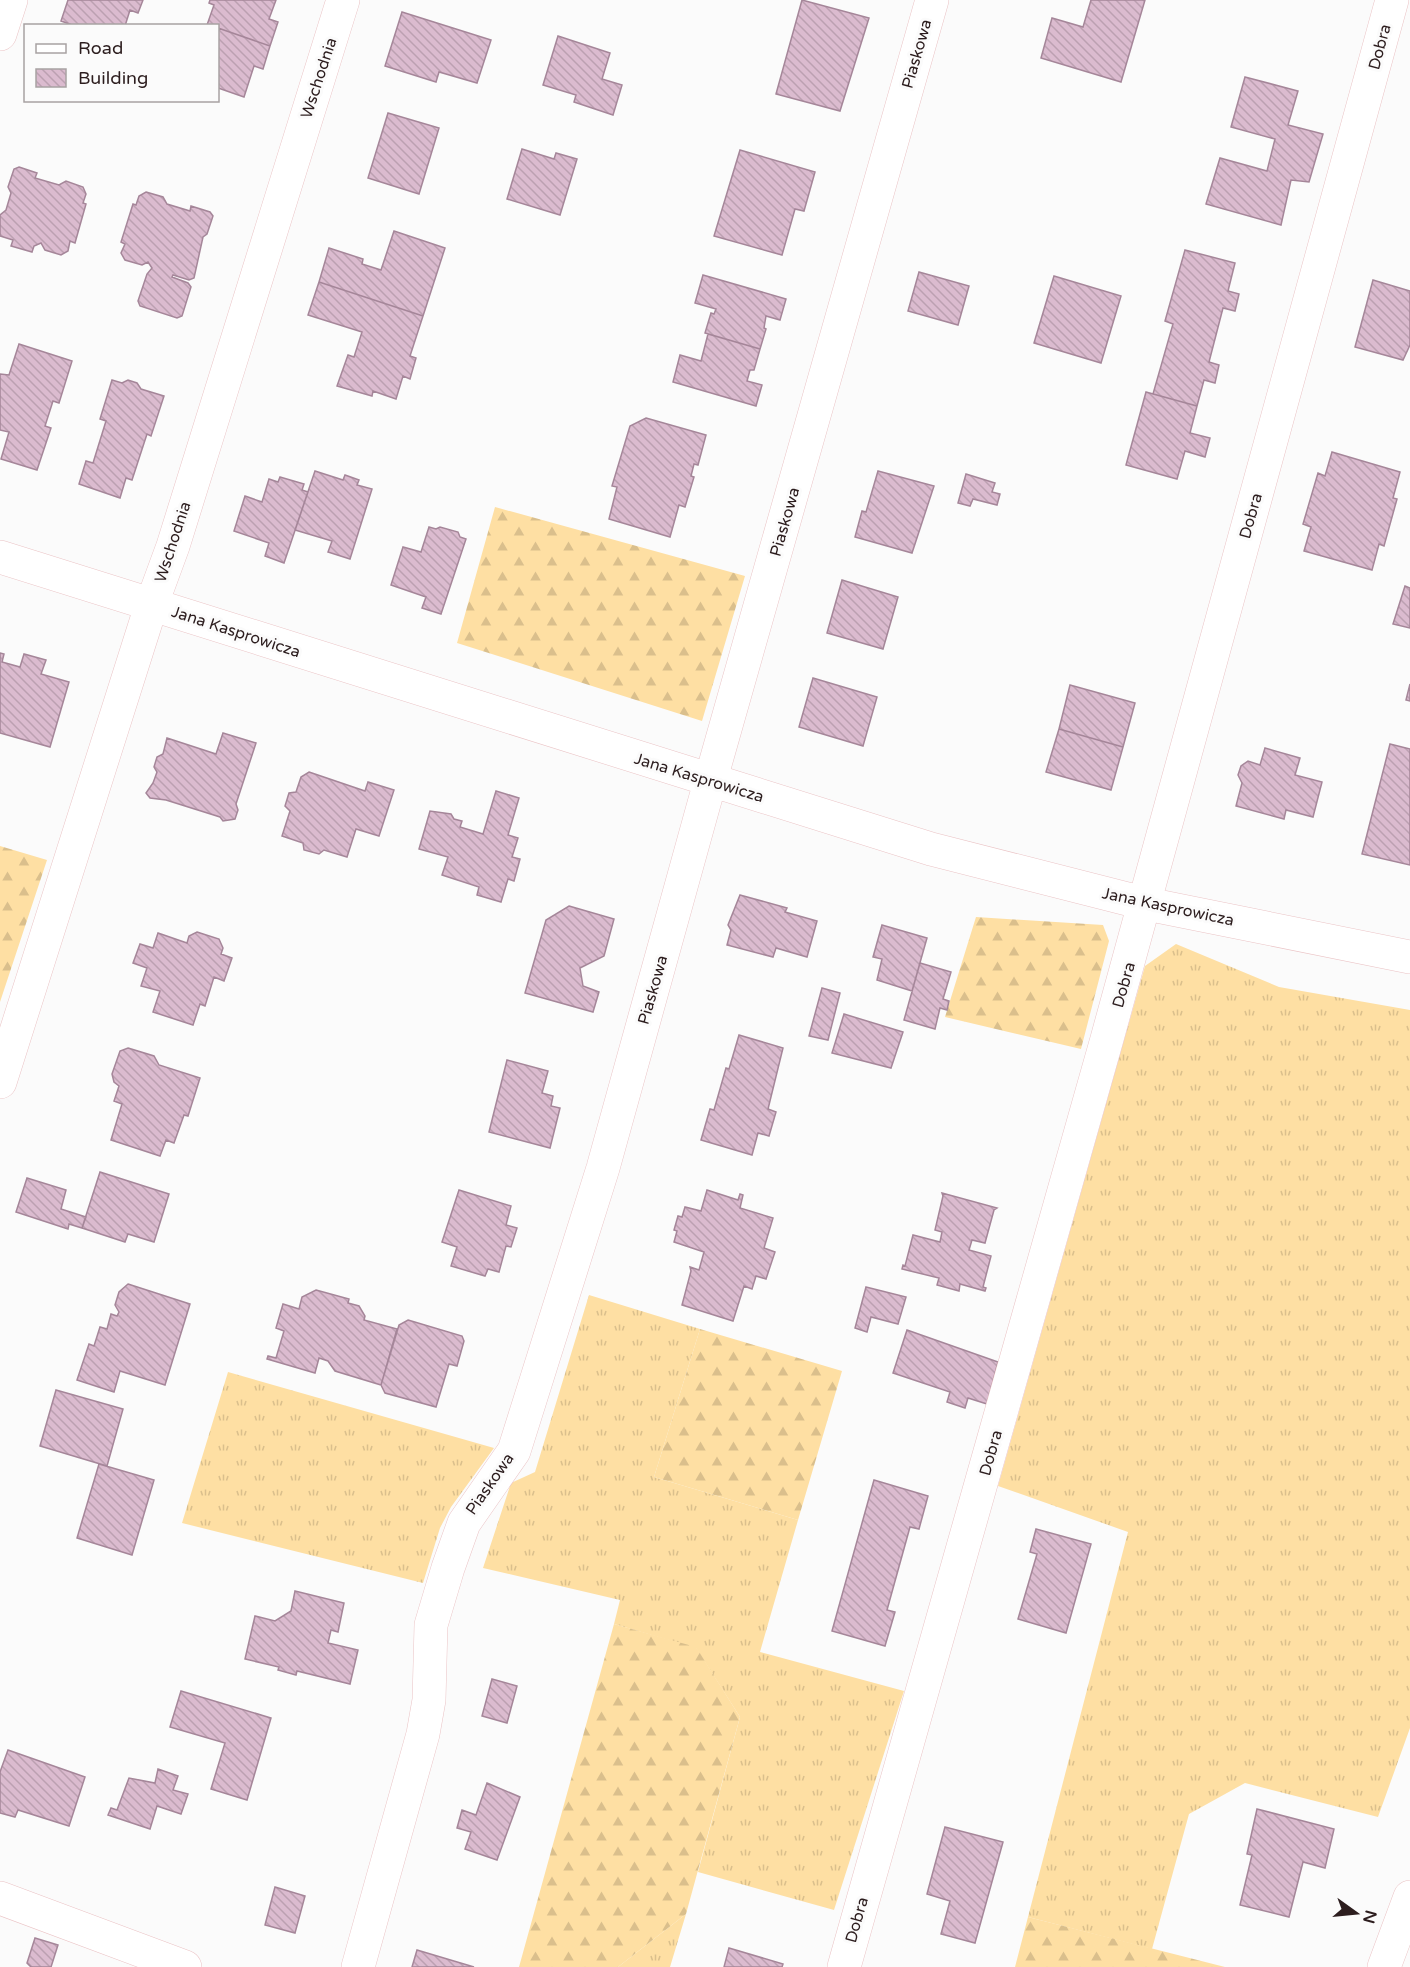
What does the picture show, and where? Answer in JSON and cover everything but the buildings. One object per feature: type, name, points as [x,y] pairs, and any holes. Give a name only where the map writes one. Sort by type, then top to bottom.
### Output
[{"type":"street","points":[[0,34],[11,0]]},
{"type":"street","name":"Wschodnia","points":[[0,1082],[151,606],[173,546],[344,0]]},
{"type":"street","name":"Piaskowa","points":[[358,1967],[423,1734],[429,1700],[431,1625],[464,1523],[514,1451],[603,1168],[932,0]]},
{"type":"street","name":"Dobra","points":[[843,1967],[1147,904],[1229,592],[1392,0]]},
{"type":"street","name":"Jana Kasprowicza","points":[[0,557],[710,782],[931,849],[1147,904],[1410,957]]},
{"type":"street","points":[[1384,1967],[1410,1897]]},
{"type":"street","points":[[0,1898],[185,1967]]},
{"type":"green space","points":[[495,507],[745,576],[702,721],[457,643]]},
{"type":"green space","points":[[0,846],[47,860],[0,1002]]},
{"type":"green space","points":[[976,917],[1103,925],[1109,941],[1081,1049],[945,1017]]},
{"type":"green space","points":[[1176,944],[1279,987],[1410,1010],[1410,1728],[1378,1817],[1245,1783],[1189,1814],[1152,1949],[1028,1917],[1128,1532],[998,1486],[1145,966]]},
{"type":"green space","points":[[589,1295],[700,1329],[654,1477],[798,1520],[760,1652],[904,1691],[834,1910],[698,1872],[740,1717],[696,1648],[614,1624],[620,1600],[483,1568],[511,1483],[535,1472]]},
{"type":"green space","points":[[700,1329],[842,1371],[798,1520],[654,1477]]},
{"type":"green space","points":[[228,1372],[494,1448],[451,1507],[440,1528],[423,1583],[182,1523]]},
{"type":"green space","points":[[614,1624],[696,1647],[740,1717],[686,1914],[618,1967],[519,1967]]},
{"type":"green space","points":[[686,1914],[670,1967],[618,1967]]},
{"type":"green space","points":[[1028,1917],[1225,1967],[1015,1967]]}]
